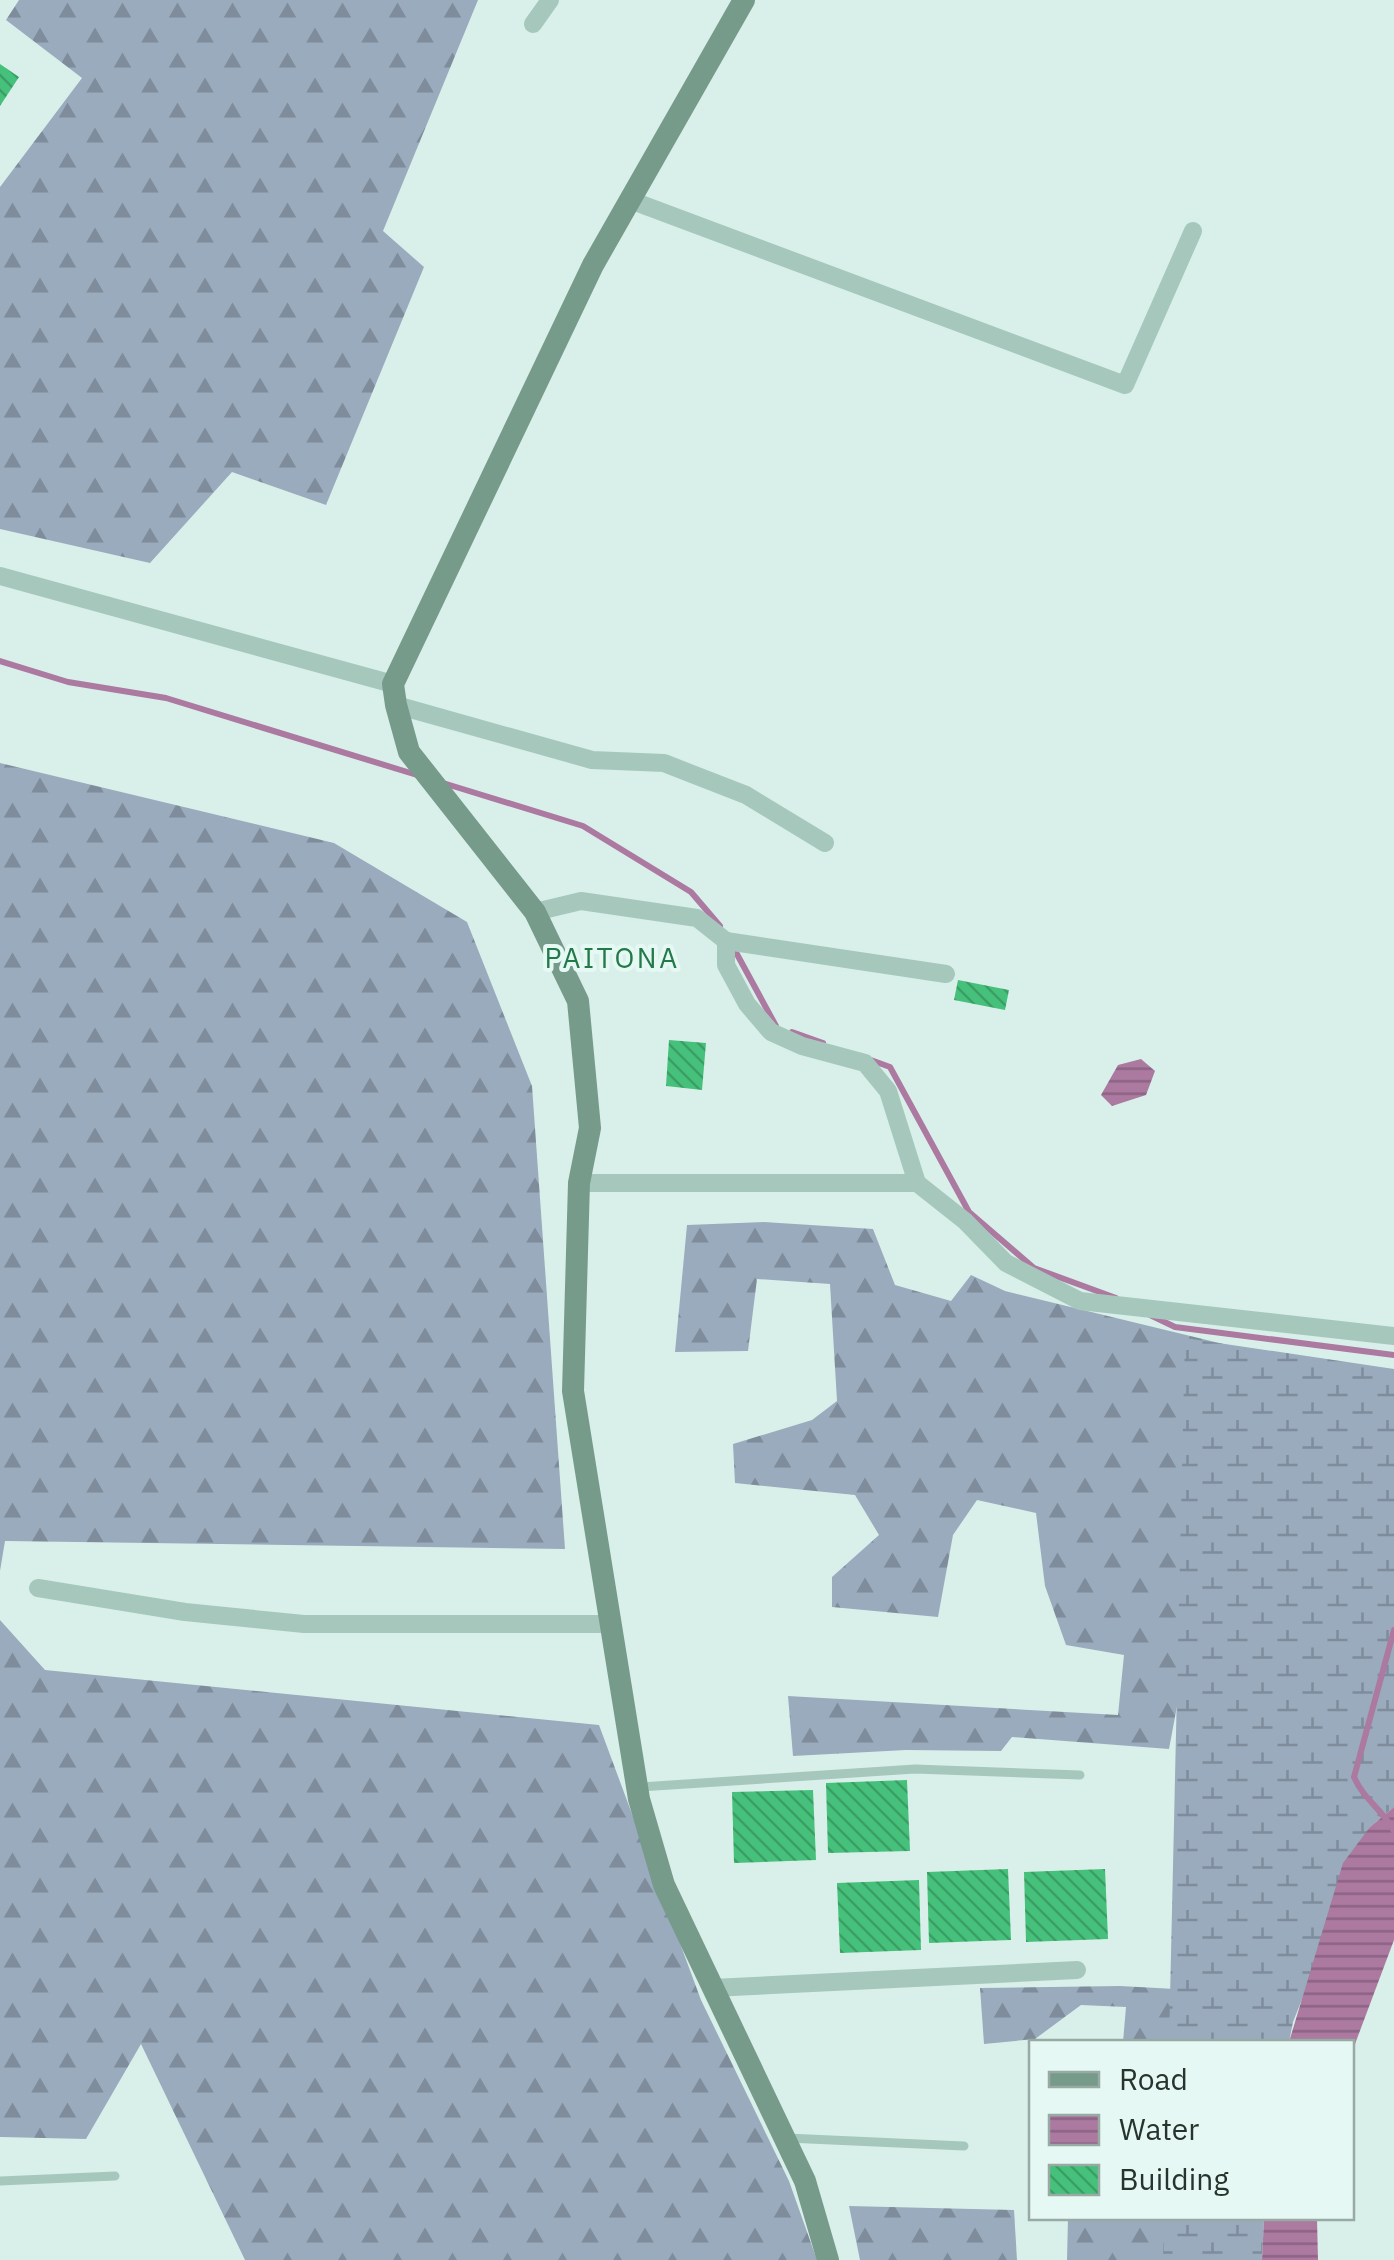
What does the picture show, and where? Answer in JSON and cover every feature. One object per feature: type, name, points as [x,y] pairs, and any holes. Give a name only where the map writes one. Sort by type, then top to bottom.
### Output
[{"type":"street","points":[[533,24],[550,0]]},
{"type":"street","points":[[744,0],[593,265],[394,694],[410,752],[535,912],[578,1001],[590,1128],[579,1182],[573,1391],[638,1787],[664,1885],[805,2181],[828,2260]]},
{"type":"street","points":[[630,200],[1125,385],[1193,231]]},
{"type":"street","points":[[0,576],[394,694],[592,760],[664,763],[746,795],[824,843]]},
{"type":"street","points":[[535,912],[581,901],[697,918],[726,941],[946,974]]},
{"type":"street","points":[[726,941],[726,965],[747,1004],[771,1032],[802,1046],[866,1063],[888,1090],[917,1183],[966,1220],[1006,1263],[1080,1302],[1394,1336]]},
{"type":"street","points":[[579,1182],[917,1183]]},
{"type":"street","points":[[38,1588],[184,1612],[304,1624],[611,1624]]},
{"type":"street","points":[[713,1988],[1078,1970]]},
{"type":"lane","points":[[638,1787],[915,1769],[1080,1775]]},
{"type":"lane","points":[[784,2138],[964,2146]]},
{"type":"lane","points":[[0,2181],[114,2176]]},
{"type":"green space","points":[[19,0],[478,0],[383,231],[424,267],[326,505],[232,472],[150,563],[0,529],[0,187],[82,78],[6,20]]},
{"type":"green space","points":[[0,763],[334,843],[467,922],[532,1086],[565,1549],[5,1541],[0,1571]]},
{"type":"green space","points":[[764,1222],[873,1229],[895,1285],[951,1301],[971,1275],[1005,1291],[1244,1349],[1169,1749],[1012,1737],[1001,1751],[906,1750],[793,1756],[788,1696],[1118,1715],[1124,1655],[1066,1645],[1045,1586],[1036,1513],[977,1500],[953,1535],[938,1617],[832,1607],[832,1577],[879,1535],[855,1495],[735,1483],[733,1444],[812,1420],[837,1401],[830,1284],[757,1279],[748,1351],[675,1352],[687,1225]]},
{"type":"green space","points":[[1185,1338],[1394,1369],[1394,1807],[1370,1827],[1293,2022],[1289,2040],[1169,2040]]},
{"type":"green space","points":[[0,1620],[45,1670],[599,1725],[701,2000],[789,2181],[817,2260],[245,2260],[141,2044],[86,2139],[0,2137]]},
{"type":"green space","points":[[980,1988],[1175,1989],[1177,2040],[1123,2040],[1126,2007],[1081,2005],[1035,2039],[984,2044]]},
{"type":"green space","points":[[849,2206],[1014,2210],[1017,2260],[860,2260]]},
{"type":"green space","points":[[1068,2220],[1171,2220],[1167,2260],[1067,2260]]},
{"type":"green space","points":[[1164,2220],[1264,2220],[1262,2260],[1163,2260]]},
{"type":"water","points":[[1141,1059],[1155,1071],[1146,1095],[1112,1106],[1101,1095],[1118,1065]]},
{"type":"water","points":[[1394,1807],[1394,1940],[1354,2047],[1354,2040],[1290,2040],[1343,1863],[1370,1827]]},
{"type":"water","points":[[1264,2220],[1317,2220],[1318,2260],[1262,2260]]},
{"type":"building","points":[[0,64],[19,77],[0,106]]},
{"type":"building","points":[[958,980],[1009,990],[1005,1010],[954,1000]]},
{"type":"building","points":[[669,1040],[706,1043],[702,1090],[666,1086]]},
{"type":"building","points":[[907,1780],[910,1851],[828,1853],[826,1783]]},
{"type":"building","points":[[813,1790],[816,1860],[734,1863],[732,1792]]},
{"type":"building","points":[[1008,1869],[1011,1940],[929,1943],[927,1872]]},
{"type":"building","points":[[1105,1869],[1108,1939],[1026,1942],[1024,1872]]},
{"type":"building","points":[[919,1880],[921,1950],[840,1953],[837,1883]]},
{"type":"waterway","points":[[0,661],[68,682],[166,698],[417,775]]},
{"type":"waterway","points":[[443,783],[583,826],[691,892],[720,926]]},
{"type":"waterway","points":[[732,945],[776,1026]]},
{"type":"waterway","points":[[792,1032],[823,1043]]},
{"type":"waterway","points":[[868,1059],[890,1067],[969,1212],[1034,1268],[1116,1298]]},
{"type":"waterway","points":[[1150,1315],[1175,1327],[1394,1355]]},
{"type":"waterway","points":[[1394,1630],[1354,1777],[1394,1831]]},
{"type":"district","name":"PAITONA","points":[[612,957]]}]
